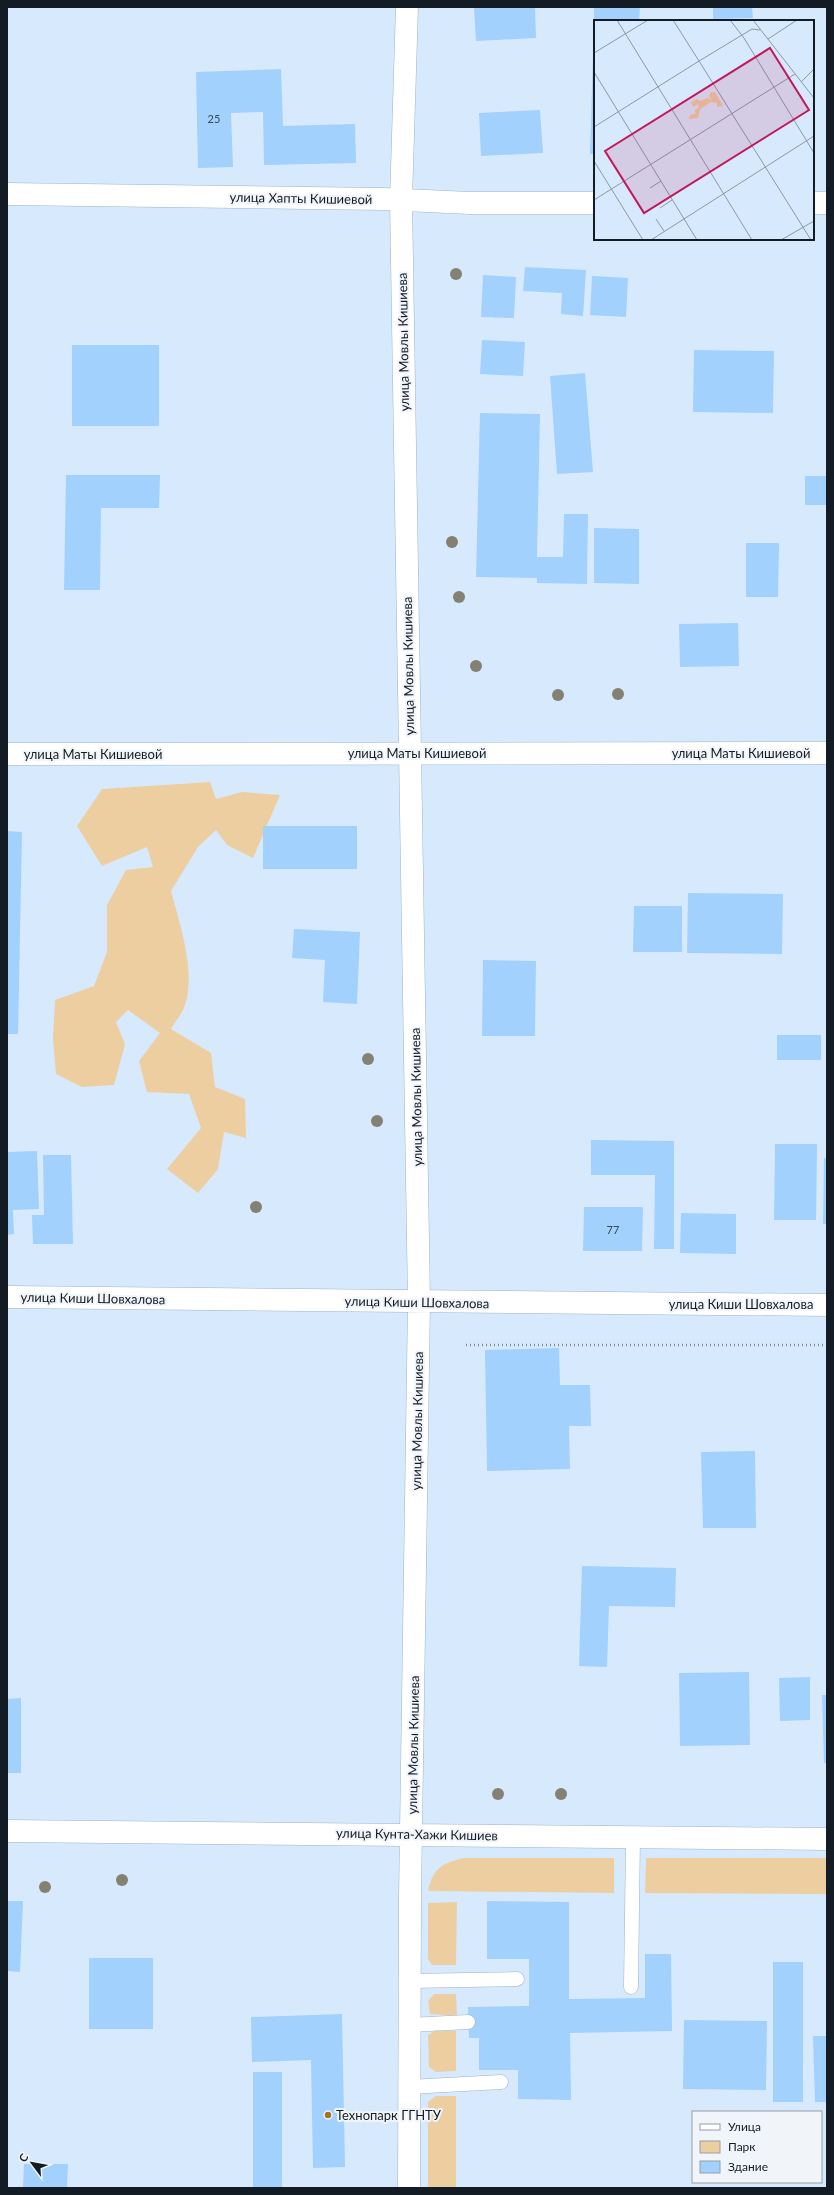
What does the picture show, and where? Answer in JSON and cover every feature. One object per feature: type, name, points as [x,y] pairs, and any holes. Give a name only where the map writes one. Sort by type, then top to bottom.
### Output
[{"type":"street","name":"улица Мовлы Кишиева","points":[[407,7],[400,200],[409,753],[412,822],[418,1302],[409,2188]]},
{"type":"street","name":"улица Хапты Кишиевой","points":[[7,194],[400,200],[470,203],[594,203]]},
{"type":"street","points":[[814,203],[827,203]]},
{"type":"street","name":"улица Маты Кишиевой","points":[[7,754],[827,753]]},
{"type":"street","name":"улица Киши Шовхалова","points":[[7,1297],[827,1305]]},
{"type":"street","name":"улица Кунта-Хажи Кишиев","points":[[7,1831],[827,1839]]},
{"type":"lane","points":[[631,1987],[634,1837]]},
{"type":"lane","points":[[410,1981],[517,1979]]},
{"type":"lane","points":[[410,2024],[468,2022]]},
{"type":"lane","points":[[409,2086],[501,2082]]},
{"type":"path","points":[[466,1345],[827,1345]]},
{"type":"green space","points":[[210,782],[216,799],[242,792],[280,795],[253,858],[227,845],[216,830],[198,847],[171,891],[186,950],[189,980],[188,995],[184,1008],[171,1029],[211,1053],[215,1087],[245,1099],[246,1138],[224,1132],[218,1169],[198,1193],[167,1169],[201,1128],[189,1094],[147,1092],[139,1061],[160,1033],[128,1010],[116,1022],[125,1044],[114,1085],[82,1087],[56,1074],[53,1039],[55,1000],[94,986],[107,952],[107,905],[126,870],[153,867],[147,847],[102,866],[77,826],[102,789]]},
{"type":"green space","points":[[464,1858],[614,1858],[614,1893],[428,1891],[433,1877],[440,1868],[450,1862]]},
{"type":"green space","points":[[646,1858],[827,1858],[827,1894],[645,1893]]},
{"type":"green space","points":[[457,1902],[456,1965],[432,1965],[428,1959],[428,1903]]},
{"type":"green space","points":[[434,1994],[456,1994],[457,2016],[430,2014],[428,2001]]},
{"type":"green space","points":[[435,2031],[456,2031],[456,2071],[436,2072],[429,2067],[428,2035]]},
{"type":"green space","points":[[436,2096],[456,2096],[456,2188],[428,2188],[428,2102]]},
{"type":"building","points":[[474,7],[535,7],[536,38],[476,41]]},
{"type":"building","points":[[594,7],[640,7],[639,20],[594,20]]},
{"type":"building","points":[[713,7],[752,7],[753,18],[713,19]]},
{"type":"building","points":[[594,21],[594,154],[590,154]]},
{"type":"building","points":[[281,69],[283,126],[355,124],[356,163],[264,165],[263,112],[231,113],[233,167],[198,168],[196,72]]},
{"type":"building","points":[[540,110],[543,153],[481,156],[479,113]]},
{"type":"building","points":[[525,267],[586,270],[583,316],[561,314],[562,293],[523,291]]},
{"type":"building","points":[[483,275],[516,277],[514,318],[481,317]]},
{"type":"building","points":[[592,276],[628,278],[626,317],[590,315]]},
{"type":"building","points":[[482,340],[525,342],[523,376],[480,374]]},
{"type":"building","points":[[72,345],[159,345],[159,426],[72,426]]},
{"type":"building","points":[[694,350],[774,351],[773,413],[693,412]]},
{"type":"building","points":[[585,373],[593,472],[557,474],[550,376]]},
{"type":"building","points":[[480,413],[540,414],[537,557],[563,557],[564,514],[588,514],[587,584],[537,583],[537,578],[476,577]]},
{"type":"building","points":[[66,475],[160,475],[159,508],[101,508],[100,590],[64,590]]},
{"type":"building","points":[[805,476],[827,476],[827,505],[805,505]]},
{"type":"building","points":[[594,528],[639,529],[639,584],[594,583]]},
{"type":"building","points":[[746,543],[779,543],[778,597],[746,597]]},
{"type":"building","points":[[738,623],[739,666],[680,667],[679,624]]},
{"type":"building","points":[[263,826],[357,826],[357,869],[263,869]]},
{"type":"building","points":[[7,831],[22,832],[18,1034],[7,1034]]},
{"type":"building","points":[[688,893],[783,894],[782,954],[687,953]]},
{"type":"building","points":[[634,906],[682,906],[682,952],[633,952]]},
{"type":"building","points":[[294,929],[360,932],[357,1004],[323,1002],[325,960],[292,958]]},
{"type":"building","points":[[483,960],[536,961],[535,1036],[482,1036]]},
{"type":"building","points":[[777,1035],[821,1035],[821,1060],[777,1060]]},
{"type":"building","points":[[591,1140],[674,1141],[674,1249],[654,1249],[655,1175],[591,1175]]},
{"type":"building","points":[[775,1144],[817,1144],[816,1220],[774,1220]]},
{"type":"building","points":[[37,1151],[39,1209],[13,1210],[14,1234],[7,1235],[7,1152]]},
{"type":"building","points":[[43,1155],[71,1155],[73,1244],[33,1244],[32,1215],[44,1215]]},
{"type":"building","points":[[824,1158],[827,1158],[827,1224],[823,1224]]},
{"type":"building","points":[[584,1207],[643,1207],[642,1251],[583,1251]]},
{"type":"building","points":[[681,1213],[736,1214],[736,1254],[680,1253]]},
{"type":"building","points":[[559,1348],[560,1385],[590,1385],[591,1426],[569,1426],[570,1469],[487,1471],[485,1350]]},
{"type":"building","points":[[755,1451],[756,1528],[703,1528],[701,1452]]},
{"type":"building","points":[[582,1566],[676,1568],[675,1607],[609,1606],[607,1667],[579,1666]]},
{"type":"building","points":[[749,1672],[750,1745],[680,1746],[679,1673]]},
{"type":"building","points":[[810,1677],[810,1720],[780,1721],[779,1678]]},
{"type":"building","points":[[822,1695],[827,1695],[827,1763],[824,1763]]},
{"type":"building","points":[[21,1698],[21,1773],[7,1773],[7,1699]]},
{"type":"building","points":[[7,1901],[23,1901],[20,1972],[7,1971]]},
{"type":"building","points":[[487,1901],[569,1902],[569,1999],[645,1998],[645,1954],[671,1954],[672,2031],[570,2033],[571,2100],[518,2099],[518,2070],[479,2070],[479,2038],[469,2038],[468,2007],[529,2006],[529,1959],[487,1959]]},
{"type":"building","points":[[89,1958],[153,1958],[153,2029],[89,2029]]},
{"type":"building","points":[[773,1962],[803,1962],[803,2102],[773,2102]]},
{"type":"building","name":"Технопарк ГГНТУ","points":[[342,2014],[345,2167],[313,2168],[311,2060],[252,2062],[251,2017]]},
{"type":"building","points":[[684,2020],[767,2021],[766,2090],[683,2089]]},
{"type":"building","points":[[813,2036],[827,2036],[827,2102],[815,2102]]},
{"type":"building","points":[[253,2072],[282,2072],[282,2188],[253,2188]]},
{"type":"building","points":[[24,2164],[68,2164],[67,2188],[23,2188]]},
{"type":"place","name":"Технопарк ГГНТУ","points":[[328,2115]]}]
